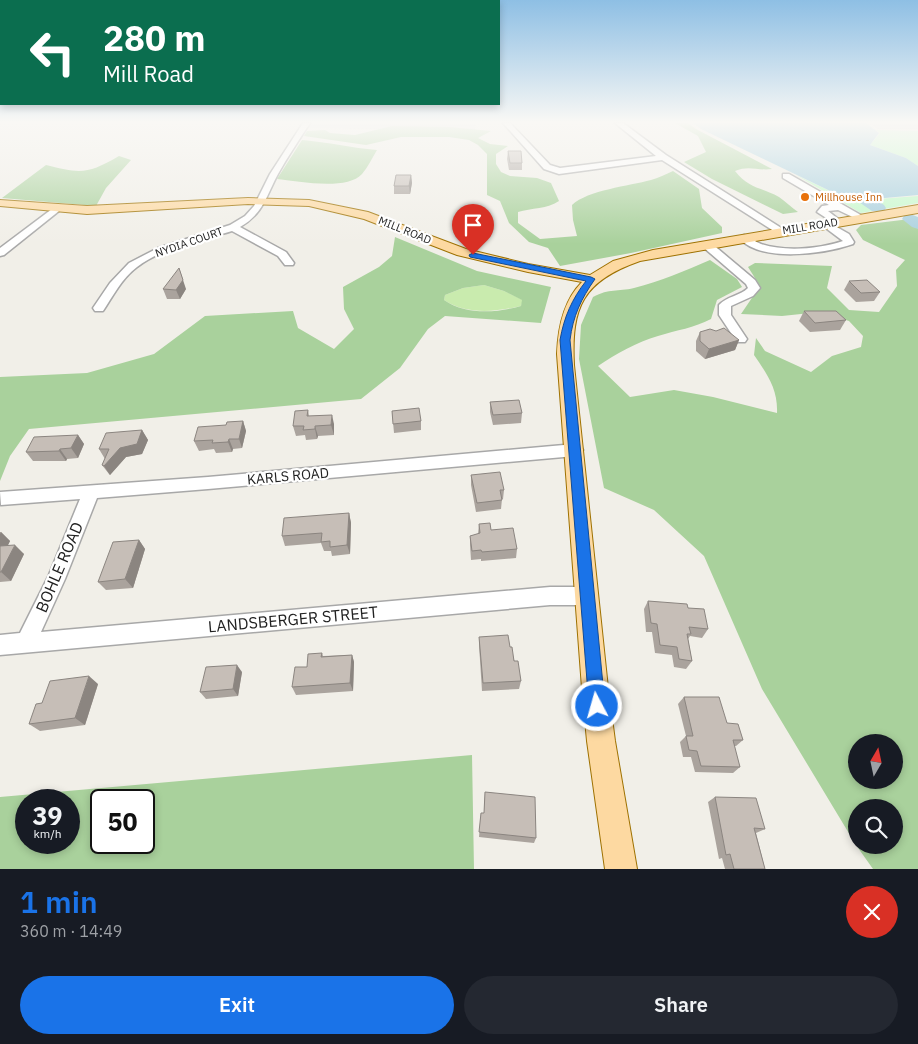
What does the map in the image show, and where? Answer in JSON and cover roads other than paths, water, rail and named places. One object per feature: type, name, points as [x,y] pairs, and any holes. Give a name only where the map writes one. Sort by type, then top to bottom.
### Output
[{"type":"main road","name":"MILL ROAD","points":[[0,203],[56,209],[98,210],[261,201],[309,203],[350,211],[386,222],[462,252],[528,268],[591,279],[610,267],[632,260],[781,231],[918,209]]},
{"type":"main road","points":[[528,268],[562,268],[632,260]]},
{"type":"main road","points":[[591,279],[578,296],[568,321],[565,340],[586,596],[601,742],[621,869]]},
{"type":"street","name":"NYDIA COURT","points":[[98,308],[114,285],[133,265],[162,250],[233,227],[252,214],[280,164]]},
{"type":"street","points":[[545,164],[548,167],[560,171],[621,164]]},
{"type":"street","points":[[673,164],[781,231]]},
{"type":"street","points":[[786,176],[861,218]]},
{"type":"street","points":[[744,238],[760,247],[776,250],[820,248],[849,242],[822,212],[825,208],[839,206]]},
{"type":"street","points":[[0,253],[56,209]]},
{"type":"street","points":[[233,227],[282,254],[289,263]]},
{"type":"street","points":[[707,245],[751,282],[754,288],[747,295],[730,301],[725,305],[725,316],[741,339]]},
{"type":"street","name":"KARLS ROAD","points":[[1,498],[208,483],[575,450]]},
{"type":"street","name":"BOHLE ROAD","points":[[26,642],[56,579],[91,491]]},
{"type":"street","name":"LANDSBERGER STREET","points":[[0,645],[550,596],[586,596]]},
{"type":"water","points":[[773,164],[914,164],[918,166],[918,195],[851,201]]},
{"type":"waterway","points":[[835,179],[878,208]]},
{"type":"waterway","points":[[910,219],[918,224]]},
{"type":"place","name":"Millhouse Inn","points":[[805,197]]}]
